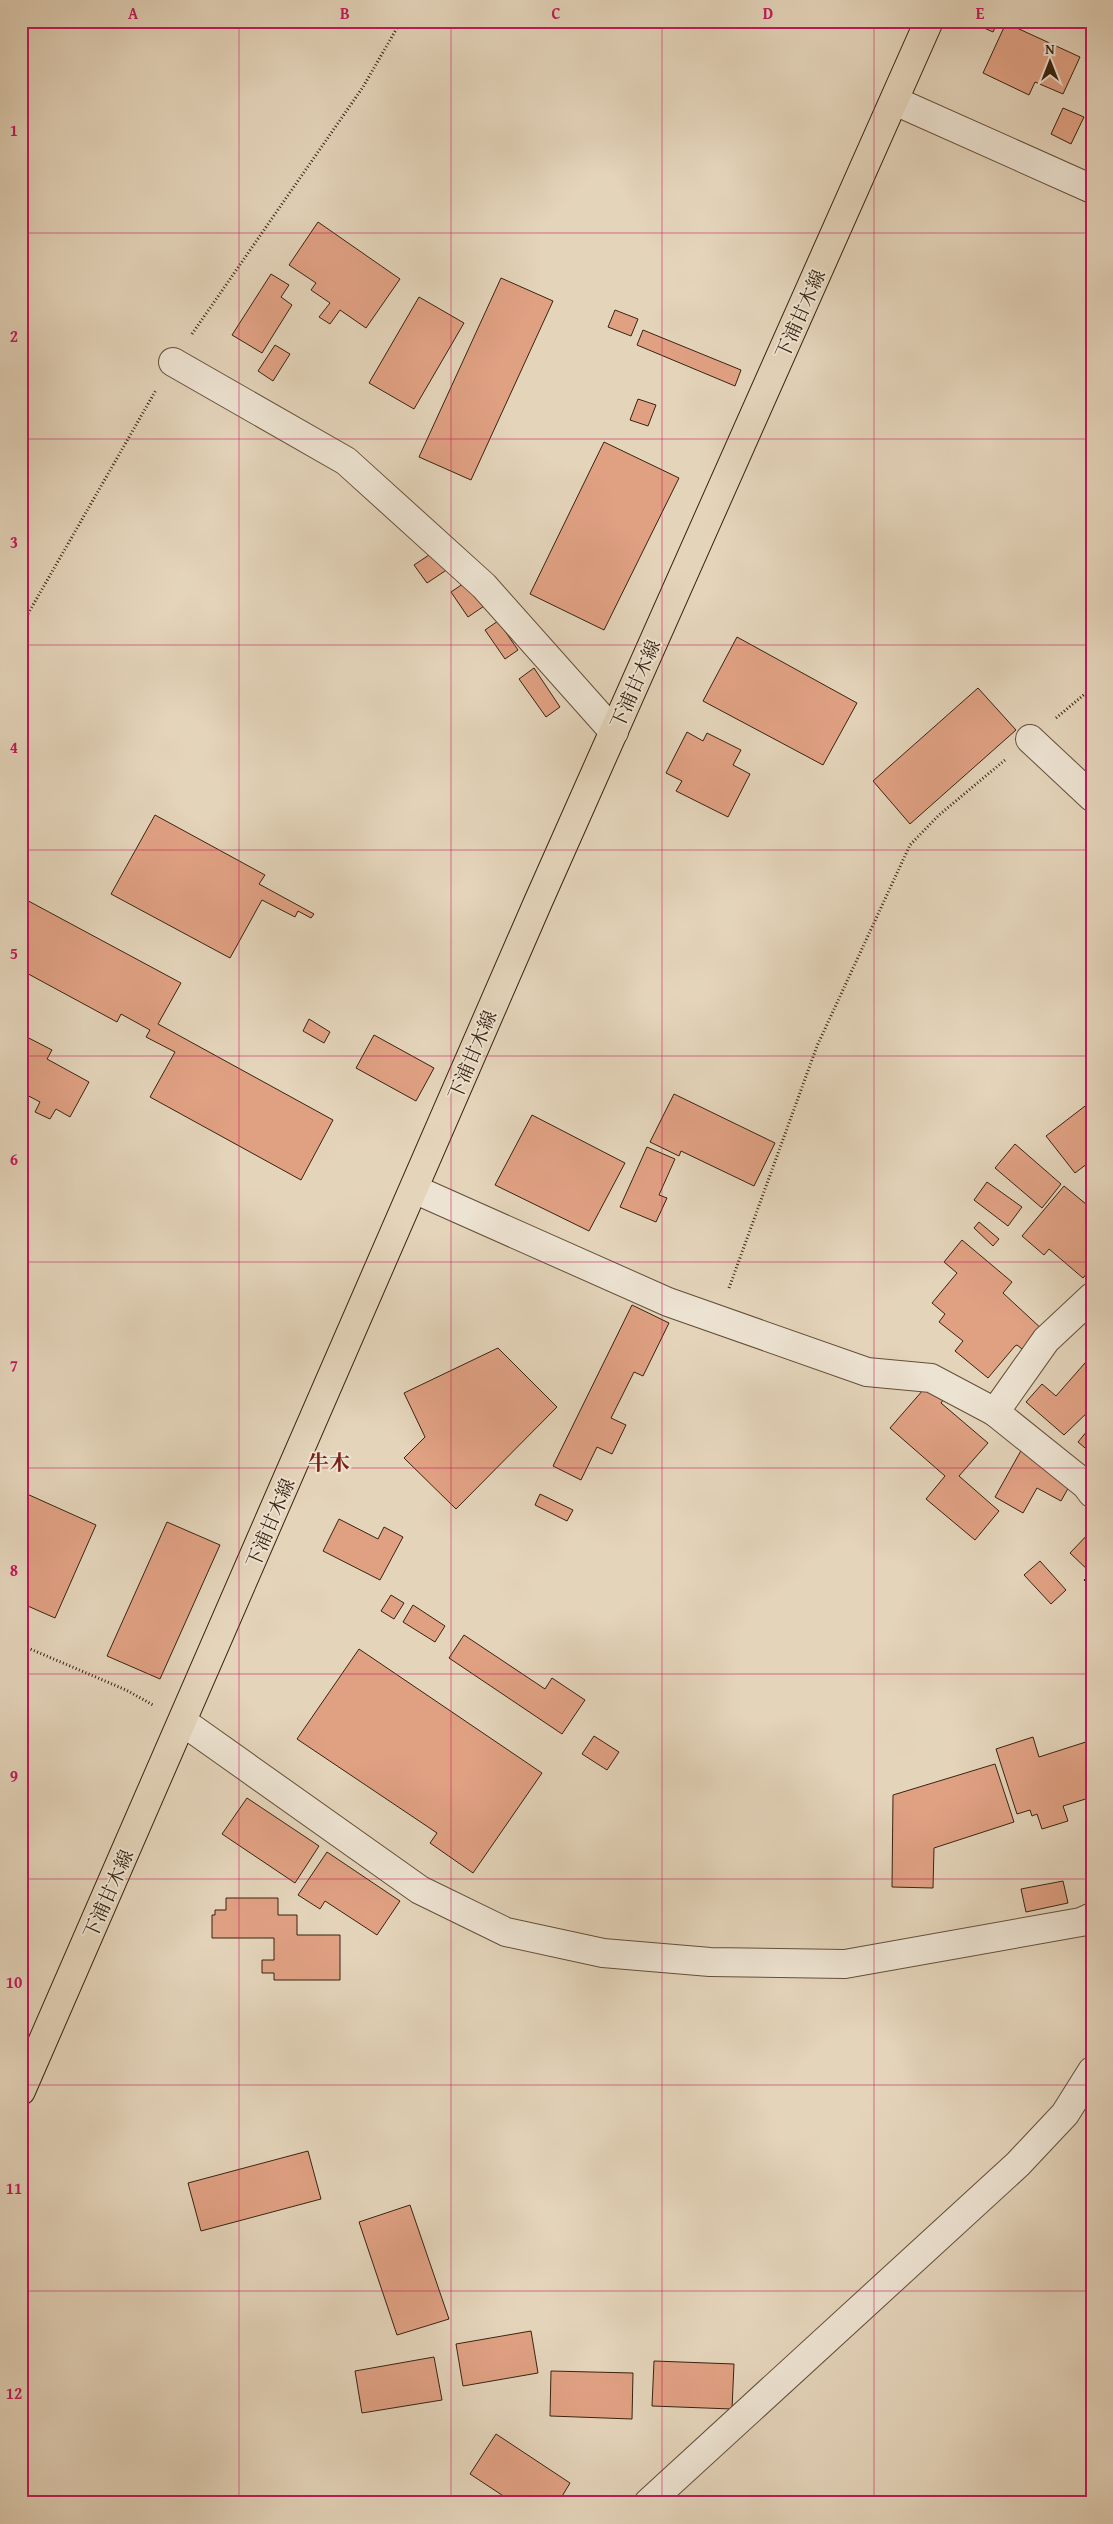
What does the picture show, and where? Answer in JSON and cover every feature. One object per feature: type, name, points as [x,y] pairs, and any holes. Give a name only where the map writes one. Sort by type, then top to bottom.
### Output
[{"type":"main road","name":"下浦甘木線","points":[[21,2091],[614,732],[929,21]]},
{"type":"street","points":[[895,101],[1092,189]]},
{"type":"street","points":[[172,362],[346,461],[484,586],[614,732]]},
{"type":"street","points":[[1030,739],[1092,798]]},
{"type":"street","points":[[414,1189],[668,1302],[866,1372],[931,1378],[995,1412],[1086,1485],[1092,1493]]},
{"type":"street","points":[[995,1412],[1046,1340],[1092,1297]]},
{"type":"street","points":[[183,1722],[420,1890],[506,1932],[603,1953],[710,1962],[846,1964],[1081,1922],[1092,1918]]},
{"type":"street","points":[[648,2503],[1018,2164],[1065,2114],[1092,2071]]},
{"type":"path","points":[[21,626],[172,362],[363,87],[401,21]]},
{"type":"path","points":[[718,1320],[817,1046],[910,845],[939,815],[1092,688]]},
{"type":"path","points":[[21,1645],[126,1690],[183,1722]]},
{"type":"building","points":[[985,21],[998,21],[993,32],[982,27]]},
{"type":"building","points":[[1006,23],[1080,57],[1063,94],[1035,82],[1029,95],[983,73]]},
{"type":"building","points":[[1063,108],[1084,117],[1071,144],[1051,134]]},
{"type":"building","points":[[318,222],[400,279],[366,328],[340,310],[330,324],[319,317],[330,303],[311,290],[316,283],[289,265]]},
{"type":"building","points":[[271,274],[289,285],[281,297],[292,305],[262,353],[232,335]]},
{"type":"building","points":[[501,278],[553,301],[471,480],[419,457]]},
{"type":"building","points":[[419,297],[464,323],[414,409],[369,383]]},
{"type":"building","points":[[615,310],[638,319],[631,336],[608,327]]},
{"type":"building","points":[[643,330],[741,370],[735,386],[637,345]]},
{"type":"building","points":[[275,345],[290,354],[273,381],[258,371]]},
{"type":"building","points":[[638,399],[656,405],[648,426],[630,420]]},
{"type":"building","points":[[604,442],[679,478],[604,630],[530,594]]},
{"type":"building","points":[[438,549],[451,567],[427,583],[414,565]]},
{"type":"building","points":[[470,579],[487,604],[468,617],[451,592]]},
{"type":"building","points":[[498,621],[518,650],[505,659],[485,630]]},
{"type":"building","points":[[737,637],[857,703],[823,765],[703,701]]},
{"type":"building","points":[[534,668],[560,707],[546,717],[519,679]]},
{"type":"building","points":[[978,688],[1016,730],[910,824],[873,781]]},
{"type":"building","points":[[687,732],[703,741],[707,733],[741,750],[733,765],[750,774],[728,817],[676,791],[682,781],[666,773]]},
{"type":"building","points":[[155,815],[265,875],[259,884],[314,914],[311,918],[298,911],[295,917],[262,900],[230,958],[111,894]]},
{"type":"building","points":[[21,897],[181,983],[158,1024],[333,1120],[301,1180],[150,1097],[175,1052],[146,1037],[150,1030],[121,1014],[117,1022],[21,970]]},
{"type":"building","points":[[309,1019],[330,1032],[324,1043],[303,1031]]},
{"type":"building","points":[[21,1034],[52,1050],[47,1059],[89,1082],[70,1117],[56,1109],[50,1119],[35,1112],[40,1102],[21,1092]]},
{"type":"building","points":[[374,1035],[434,1068],[416,1101],[356,1068]]},
{"type":"building","points":[[674,1094],[775,1143],[754,1186],[681,1151],[679,1156],[650,1142]]},
{"type":"building","points":[[1089,1103],[1092,1107],[1092,1160],[1075,1173],[1046,1136]]},
{"type":"building","points":[[532,1115],[625,1163],[589,1231],[495,1185]]},
{"type":"building","points":[[1015,1144],[1061,1184],[1042,1208],[995,1168]]},
{"type":"building","points":[[647,1147],[675,1159],[659,1195],[667,1198],[656,1222],[620,1207]]},
{"type":"building","points":[[987,1182],[1022,1207],[1008,1226],[974,1200]]},
{"type":"building","points":[[1064,1186],[1092,1209],[1092,1267],[1083,1278],[1049,1249],[1044,1255],[1022,1236]]},
{"type":"building","points":[[979,1222],[999,1239],[993,1246],[974,1228]]},
{"type":"building","points":[[962,1240],[1012,1282],[1003,1293],[1044,1331],[1026,1352],[1017,1345],[1015,1346],[988,1378],[955,1351],[963,1341],[939,1322],[945,1314],[932,1303],[957,1273],[944,1262]]},
{"type":"building","points":[[632,1305],[669,1323],[643,1376],[634,1372],[611,1418],[626,1425],[612,1454],[597,1447],[581,1480],[553,1466]]},
{"type":"building","points":[[498,1348],[557,1407],[456,1509],[404,1458],[425,1437],[404,1393]]},
{"type":"building","points":[[1092,1355],[1092,1408],[1064,1435],[1026,1402],[1042,1384],[1056,1396]]},
{"type":"building","points":[[930,1382],[946,1396],[941,1403],[988,1443],[959,1476],[999,1511],[975,1540],[926,1499],[945,1476],[890,1428]]},
{"type":"building","points":[[1088,1430],[1092,1434],[1092,1454],[1078,1442]]},
{"type":"building","points":[[1023,1447],[1075,1476],[1061,1501],[1037,1488],[1023,1513],[995,1497]]},
{"type":"building","points":[[27,1494],[96,1525],[55,1618],[21,1603],[21,1506]]},
{"type":"building","points":[[540,1494],[573,1510],[567,1521],[535,1505]]},
{"type":"building","points":[[339,1519],[378,1539],[384,1527],[403,1537],[380,1580],[323,1551]]},
{"type":"building","points":[[167,1522],[220,1545],[160,1679],[107,1656]]},
{"type":"building","points":[[1091,1531],[1092,1588],[1084,1580],[1091,1573],[1070,1553]]},
{"type":"building","points":[[1040,1561],[1066,1590],[1051,1604],[1024,1575]]},
{"type":"building","points":[[391,1595],[404,1603],[394,1619],[381,1611]]},
{"type":"building","points":[[413,1605],[445,1626],[435,1642],[403,1622]]},
{"type":"building","points":[[464,1635],[545,1689],[552,1678],[585,1700],[562,1734],[449,1658]]},
{"type":"building","points":[[359,1649],[542,1773],[473,1873],[430,1843],[437,1833],[297,1739]]},
{"type":"building","points":[[594,1736],[619,1752],[607,1770],[582,1754]]},
{"type":"building","points":[[1033,1737],[1039,1757],[1092,1740],[1092,1797],[1063,1806],[1068,1821],[1042,1829],[1037,1814],[1032,1816],[1030,1810],[1017,1814],[996,1749]]},
{"type":"building","points":[[995,1764],[1014,1822],[934,1848],[933,1888],[892,1887],[893,1795]]},
{"type":"building","points":[[247,1798],[319,1846],[295,1883],[222,1834]]},
{"type":"building","points":[[327,1852],[400,1901],[377,1935],[325,1901],[320,1909],[298,1895]]},
{"type":"building","points":[[1063,1881],[1068,1903],[1026,1912],[1021,1889]]},
{"type":"building","points":[[226,1898],[278,1898],[278,1915],[297,1915],[297,1935],[340,1935],[340,1980],[274,1980],[274,1973],[262,1973],[262,1960],[274,1960],[274,1938],[212,1938],[212,1915],[215,1915],[215,1910],[226,1910]]},
{"type":"building","points":[[308,2151],[321,2199],[201,2231],[188,2183]]},
{"type":"building","points":[[410,2205],[449,2319],[397,2335],[359,2222]]},
{"type":"building","points":[[531,2331],[538,2373],[463,2386],[456,2344]]},
{"type":"building","points":[[434,2357],[442,2400],[362,2413],[355,2371]]},
{"type":"building","points":[[654,2361],[734,2364],[732,2409],[652,2406]]},
{"type":"building","points":[[551,2371],[633,2373],[632,2419],[550,2416]]},
{"type":"building","points":[[496,2434],[570,2483],[558,2503],[514,2503],[470,2474]]},
{"type":"district","name":"牛木","points":[[329,1462]]}]
